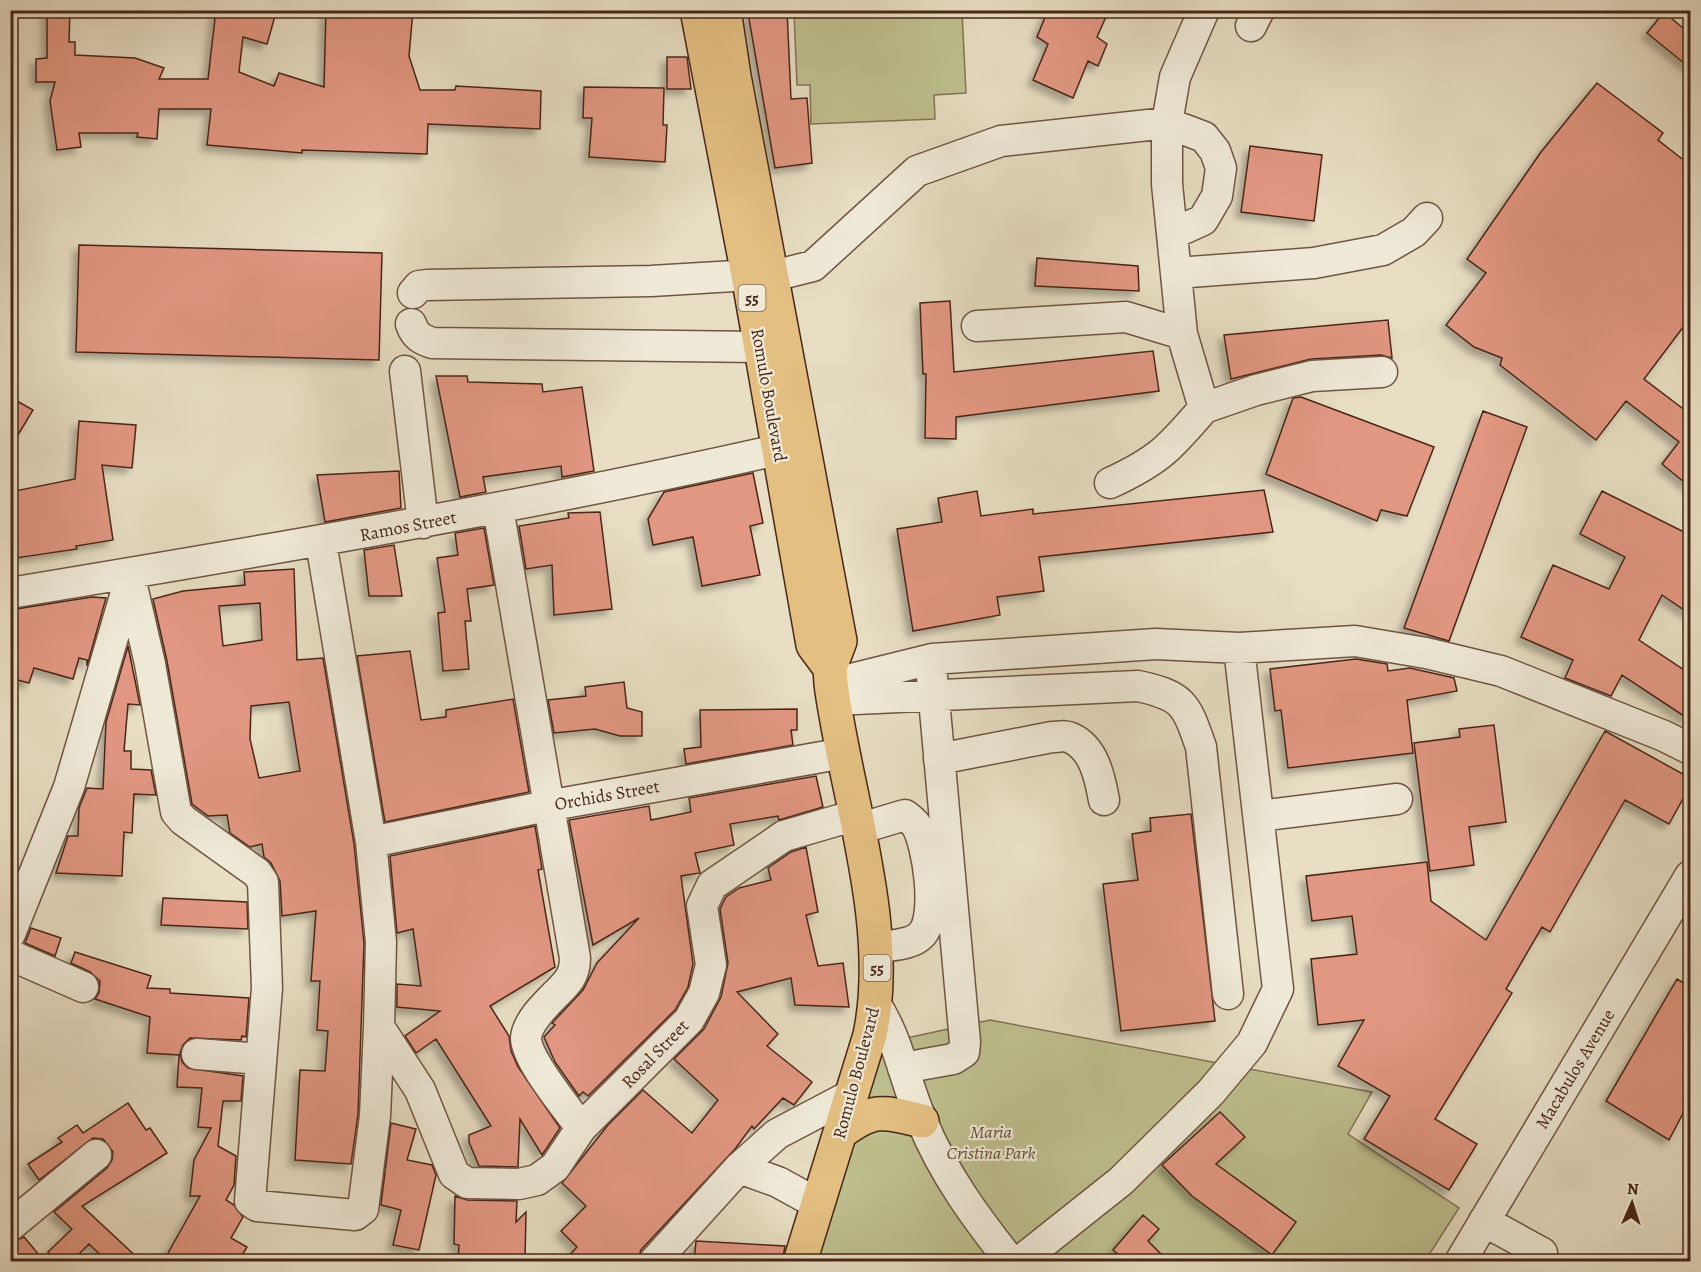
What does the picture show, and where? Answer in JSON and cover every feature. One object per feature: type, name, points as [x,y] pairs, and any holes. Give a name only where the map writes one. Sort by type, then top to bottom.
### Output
[{"type":"highway","name":"Romulo Boulevard","points":[[697,10],[760,274],[760,347],[791,447],[840,641],[832,684],[878,948],[876,1005],[853,1094],[800,1262]]},
{"type":"highway","name":"Romulo Boulevard","points":[[724,10],[760,274],[791,447]]},
{"type":"highway","points":[[840,1133],[863,1116],[891,1113],[921,1121]]},
{"type":"street","points":[[1204,10],[1175,77],[1167,123],[1167,184],[1182,334],[1204,408]]},
{"type":"street","points":[[413,293],[419,286],[427,285],[651,281],[785,273],[813,266],[917,171],[1001,141],[1167,123],[1204,137],[1215,151],[1221,168],[1217,196],[1203,220],[1172,234]]},
{"type":"street","points":[[1176,273],[1314,263],[1383,250],[1414,232],[1426,218]]},
{"type":"street","points":[[977,326],[1126,317],[1182,334]]},
{"type":"street","points":[[411,324],[414,332],[421,339],[432,343],[760,347]]},
{"type":"street","points":[[405,371],[423,523]]},
{"type":"street","points":[[1110,483],[1144,467],[1170,448],[1204,408],[1256,390],[1312,376],[1382,372]]},
{"type":"street","name":"Ramos Street","points":[[10,593],[129,576],[423,523],[791,447]]},
{"type":"street","points":[[498,508],[575,969],[571,979],[544,1006],[530,1027],[526,1039],[532,1058],[581,1128]]},
{"type":"street","points":[[129,576],[150,664],[176,812],[183,820],[257,873],[264,882],[267,988],[250,1201],[257,1206],[355,1215],[363,1209],[372,1139],[379,1027],[381,942],[371,842],[321,542]]},
{"type":"street","points":[[10,934],[69,787],[129,576]]},
{"type":"street","points":[[832,684],[932,659],[1156,644],[1239,648],[1355,641],[1426,653],[1501,671],[1664,736],[1690,749]]},
{"type":"street","points":[[1019,1262],[1121,1180],[1211,1092],[1252,1043],[1278,989],[1239,648]]},
{"type":"street","points":[[903,1068],[953,1059],[964,1052],[965,1042],[933,697],[932,659]]},
{"type":"street","points":[[832,684],[933,697],[1138,686],[1166,692],[1188,710],[1201,747],[1228,994]]},
{"type":"street","points":[[939,759],[1052,737],[1070,737],[1087,750],[1099,773],[1104,800]]},
{"type":"street","name":"Orchids Street","points":[[371,842],[547,806],[843,753]]},
{"type":"street","points":[[1258,816],[1397,799]]},
{"type":"street","name":"Rosal Street","points":[[379,1027],[420,1090],[454,1174],[467,1183],[519,1184],[537,1180],[555,1167],[581,1128],[689,1020],[704,993],[711,965],[702,906],[712,885],[784,836],[905,815],[915,823],[921,839],[931,886],[929,927],[920,937],[878,948]]},
{"type":"street","name":"Macabulos Avenue","points":[[1460,1262],[1690,876]]},
{"type":"street","points":[[10,955],[83,987]]},
{"type":"street","points":[[876,1005],[884,1017],[921,1121],[974,1216],[1011,1262]]},
{"type":"street","points":[[197,1054],[261,1059]]},
{"type":"street","points":[[654,1262],[739,1168],[777,1134],[853,1094]]},
{"type":"street","points":[[10,1226],[96,1155]]},
{"type":"street","points":[[739,1168],[778,1182],[818,1204]]},
{"type":"street","points":[[1484,1221],[1542,1253]]},
{"type":"green space","points":[[794,11],[962,11],[966,93],[934,95],[935,119],[811,124],[810,85],[797,85]]},
{"type":"green space","name":"Maria Cristina Park","points":[[990,1020],[1372,1092],[1348,1134],[1459,1208],[1425,1261],[816,1262],[879,1044]]},
{"type":"building","points":[[47,10],[70,10],[69,42],[75,42],[75,55],[135,58],[164,68],[159,79],[208,79],[216,10],[258,10],[275,16],[267,44],[243,37],[239,72],[274,86],[279,73],[324,87],[326,10],[413,10],[409,56],[420,90],[455,90],[456,86],[541,91],[540,129],[428,124],[427,154],[302,150],[302,153],[207,145],[211,109],[159,109],[157,139],[137,137],[138,133],[79,133],[81,147],[57,150],[50,101],[55,82],[36,82],[36,59],[47,58]]},
{"type":"building","points":[[787,10],[791,99],[807,98],[812,163],[775,168],[748,13]]},
{"type":"building","points":[[1048,10],[1109,10],[1097,37],[1107,44],[1098,66],[1088,61],[1073,98],[1033,80],[1048,44],[1037,37]]},
{"type":"building","points":[[1664,12],[1690,34],[1690,68],[1647,33]]},
{"type":"building","points":[[667,57],[687,57],[691,89],[667,89]]},
{"type":"building","points":[[1597,83],[1663,133],[1658,140],[1690,165],[1690,318],[1644,379],[1690,414],[1690,487],[1662,464],[1679,442],[1626,401],[1596,440],[1500,365],[1502,358],[1474,347],[1446,325],[1486,273],[1467,259],[1541,152]]},
{"type":"building","points":[[584,87],[664,88],[663,125],[667,125],[665,162],[589,157],[592,118],[583,118]]},
{"type":"building","points":[[1250,146],[1322,155],[1314,221],[1241,212]]},
{"type":"building","points":[[79,245],[382,253],[379,360],[76,352]]},
{"type":"building","points":[[1037,258],[1138,266],[1139,291],[1035,286]]},
{"type":"building","points":[[950,301],[954,372],[1153,351],[1159,391],[956,417],[956,439],[925,438],[926,374],[923,374],[920,303]]},
{"type":"building","points":[[1388,320],[1392,358],[1381,355],[1311,359],[1231,379],[1224,335]]},
{"type":"building","points":[[436,376],[467,376],[468,382],[542,384],[543,392],[582,387],[594,471],[562,477],[561,466],[483,477],[486,492],[460,497]]},
{"type":"building","points":[[10,397],[33,410],[10,448]]},
{"type":"building","points":[[1301,397],[1434,447],[1407,516],[1381,510],[1377,521],[1266,474],[1293,398]]},
{"type":"building","points":[[1483,411],[1527,427],[1449,641],[1404,628]]},
{"type":"building","points":[[79,421],[136,425],[132,468],[102,465],[113,540],[76,546],[77,549],[16,558],[13,528],[10,528],[10,492],[75,479]]},
{"type":"building","points":[[399,471],[401,508],[325,522],[317,475]]},
{"type":"building","points":[[753,473],[763,523],[750,526],[760,575],[702,586],[693,537],[653,545],[648,519],[664,492]]},
{"type":"building","points":[[1264,490],[1273,532],[1039,557],[1044,591],[997,597],[1000,615],[913,631],[897,529],[942,522],[938,498],[977,491],[981,516],[1033,509],[1033,514]]},
{"type":"building","points":[[1602,491],[1690,535],[1690,614],[1662,595],[1639,640],[1690,674],[1690,720],[1622,675],[1611,696],[1565,678],[1573,660],[1521,637],[1553,565],[1609,589],[1625,557],[1580,534]]},
{"type":"building","points":[[600,512],[612,609],[554,615],[552,565],[526,569],[519,526],[569,518],[568,513]]},
{"type":"building","points":[[484,528],[494,585],[467,589],[471,621],[465,621],[469,669],[443,671],[438,613],[445,612],[437,558],[458,555],[455,533]]},
{"type":"building","points":[[394,545],[402,596],[369,596],[364,550]]},
{"type":"building","points":[[294,569],[297,660],[323,658],[354,844],[364,943],[358,1114],[351,1164],[295,1160],[300,1070],[325,1071],[328,1031],[317,1030],[320,981],[311,981],[316,911],[282,916],[280,881],[271,863],[264,857],[262,844],[250,847],[230,833],[227,815],[208,816],[192,804],[167,661],[153,599],[183,591],[245,585],[244,572]],"holes":[[[260,603],[262,640],[223,646],[219,606]],[[289,702],[300,771],[259,778],[250,739],[251,706]]]},
{"type":"building","points":[[92,597],[106,598],[87,666],[87,660],[79,658],[73,679],[34,668],[29,683],[10,678],[10,610]]},
{"type":"building","points":[[128,646],[140,705],[128,704],[124,751],[131,751],[131,769],[151,770],[156,795],[134,794],[132,833],[124,832],[122,876],[56,873],[68,836],[78,836],[79,808],[87,788],[103,789],[106,722]]},
{"type":"building","points":[[410,651],[421,720],[446,717],[446,710],[513,699],[529,792],[385,822],[357,656]]},
{"type":"building","points":[[1356,659],[1387,664],[1388,671],[1410,668],[1454,678],[1457,691],[1407,700],[1413,753],[1288,768],[1281,710],[1275,711],[1270,669]]},
{"type":"building","points":[[624,682],[627,708],[642,712],[642,736],[620,736],[595,729],[554,733],[548,700],[586,696],[585,687]]},
{"type":"building","points":[[797,709],[797,730],[791,730],[793,745],[686,764],[684,749],[701,747],[700,710]]},
{"type":"building","points":[[1494,725],[1506,822],[1469,827],[1474,865],[1430,871],[1414,743],[1460,737],[1459,729]]},
{"type":"building","points":[[1605,731],[1690,778],[1690,786],[1669,824],[1625,800],[1550,932],[1542,927],[1506,989],[1512,993],[1435,1119],[1477,1144],[1449,1190],[1364,1139],[1390,1096],[1338,1066],[1364,1020],[1318,1025],[1311,959],[1357,954],[1352,916],[1312,921],[1306,876],[1427,862],[1431,901],[1486,940]]},
{"type":"building","points":[[816,776],[823,807],[779,820],[778,816],[730,824],[734,845],[695,853],[700,873],[681,876],[693,964],[688,987],[675,1010],[588,1096],[583,1092],[579,1096],[555,1062],[544,1037],[555,1025],[552,1023],[583,990],[597,963],[639,918],[593,945],[569,820],[649,806],[651,820],[691,812],[689,798]]},
{"type":"building","points":[[1191,814],[1215,1021],[1121,1031],[1103,884],[1138,880],[1132,834],[1151,831],[1150,818]]},
{"type":"building","points":[[535,826],[542,869],[538,870],[555,967],[490,1006],[509,1036],[511,1051],[518,1067],[560,1128],[542,1155],[520,1119],[518,1167],[479,1166],[469,1142],[469,1135],[491,1126],[436,1039],[416,1053],[405,1036],[440,1011],[397,1007],[397,984],[421,986],[413,929],[397,933],[390,856]]},
{"type":"building","points":[[806,847],[818,912],[806,915],[818,966],[843,963],[849,1007],[795,1005],[791,978],[737,992],[778,1034],[767,1046],[812,1082],[794,1105],[783,1098],[754,1129],[752,1126],[735,1149],[641,1250],[637,1262],[563,1262],[577,1247],[561,1231],[586,1206],[562,1183],[608,1125],[643,1090],[692,1133],[718,1100],[674,1059],[704,1029],[721,997],[728,963],[720,909],[726,897],[739,888],[771,880],[768,868],[791,852]]},
{"type":"building","points":[[163,898],[247,902],[248,929],[161,925]]},
{"type":"building","points":[[31,928],[61,938],[55,956],[25,943]]},
{"type":"building","points":[[75,952],[151,976],[147,988],[170,989],[170,993],[249,998],[246,1037],[242,1036],[241,1040],[190,1038],[183,1045],[180,1053],[182,1062],[188,1068],[243,1076],[241,1101],[223,1101],[218,1146],[236,1156],[234,1185],[226,1200],[234,1205],[243,1217],[231,1238],[247,1247],[238,1262],[163,1262],[200,1196],[190,1196],[194,1160],[211,1128],[198,1127],[202,1088],[177,1087],[179,1055],[147,1053],[150,1017],[95,999],[99,993],[100,981],[90,972],[71,963]]},
{"type":"building","points":[[1677,979],[1690,987],[1690,1100],[1669,1140],[1606,1101]]},
{"type":"building","points":[[128,1103],[146,1130],[150,1128],[167,1153],[82,1206],[142,1262],[108,1262],[89,1244],[71,1262],[56,1262],[48,1252],[72,1229],[54,1212],[107,1168],[112,1160],[113,1152],[103,1139],[93,1138],[39,1180],[28,1164],[62,1142],[58,1138],[77,1125],[83,1133]]},
{"type":"building","points":[[1220,1112],[1245,1137],[1216,1164],[1296,1222],[1272,1255],[1192,1196],[1162,1165]]},
{"type":"building","points":[[391,1123],[416,1129],[407,1160],[432,1165],[436,1175],[419,1250],[393,1245],[401,1210],[381,1205]]},
{"type":"building","points":[[455,1196],[467,1200],[517,1201],[516,1222],[526,1212],[525,1262],[458,1262],[459,1245],[454,1244]]},
{"type":"building","points":[[1143,1215],[1159,1229],[1148,1241],[1169,1262],[1127,1262],[1113,1250]]},
{"type":"building","points":[[24,1237],[45,1262],[10,1262],[10,1243]]},
{"type":"building","points":[[696,1241],[785,1246],[782,1262],[694,1262]]}]
